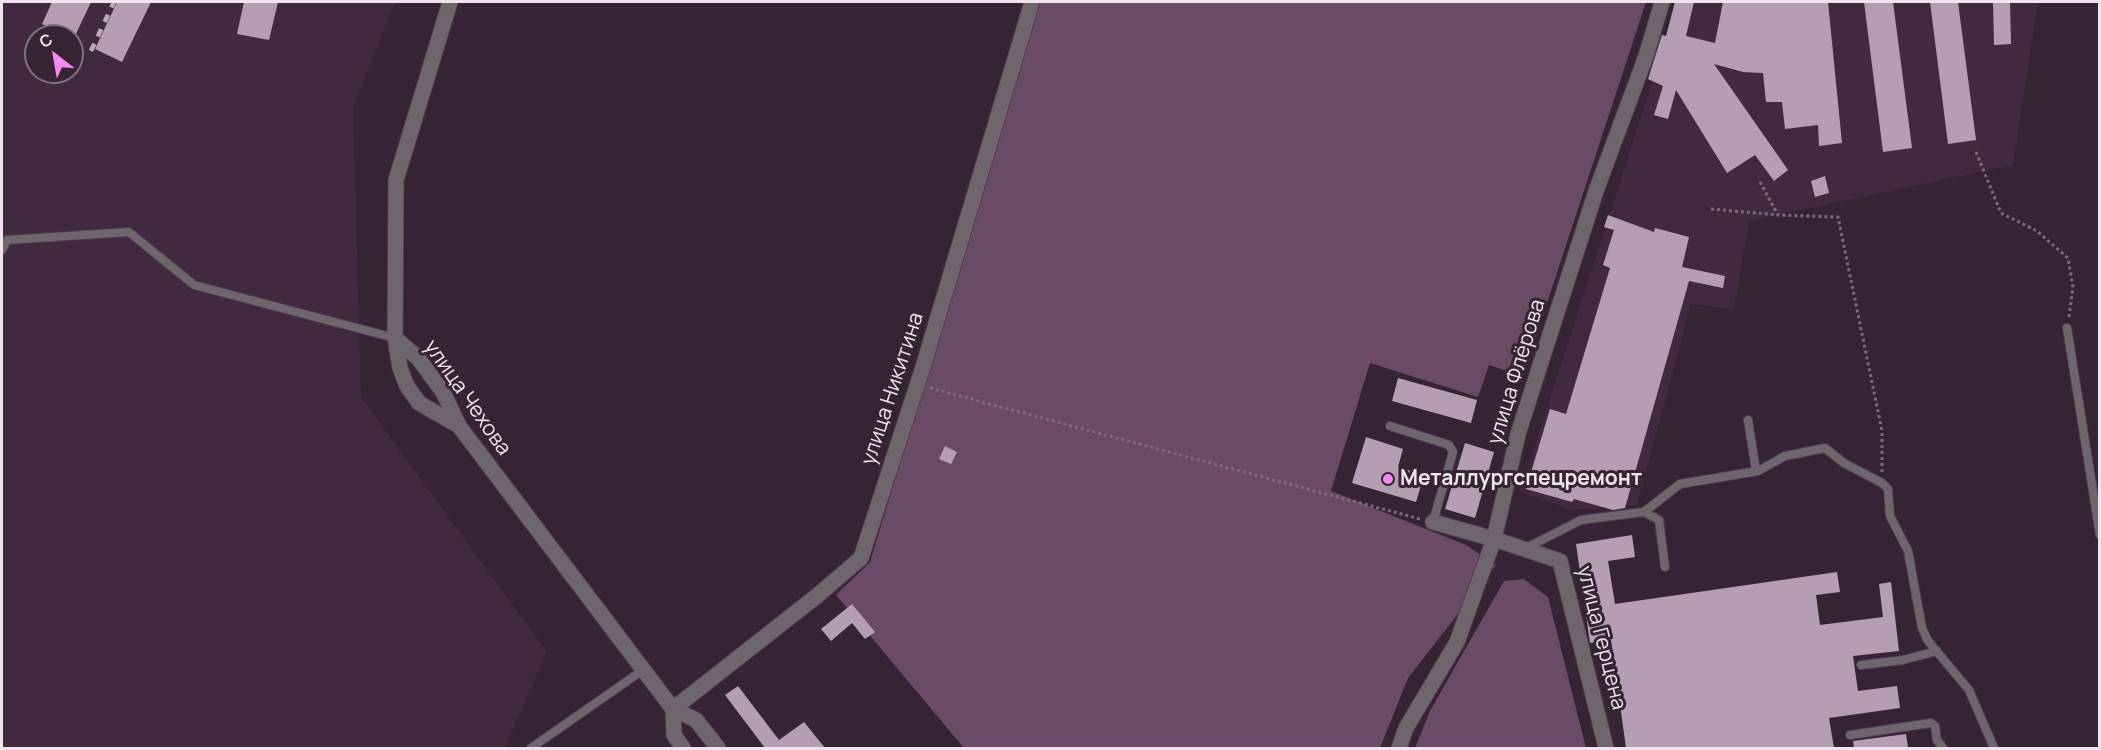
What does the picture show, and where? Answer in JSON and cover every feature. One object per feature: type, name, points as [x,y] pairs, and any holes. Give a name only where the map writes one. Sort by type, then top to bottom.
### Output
[{"type":"street","name":"улица Чехова","points":[[450,2],[396,180],[395,338],[418,358],[443,392],[459,426],[673,709],[696,720],[718,748]]},
{"type":"street","name":"улица Никитина","points":[[673,709],[818,595],[861,558],[918,384],[1032,2]]},
{"type":"street","name":"улица Флёрова","points":[[1399,748],[1407,728],[1457,642],[1494,538],[1522,423],[1596,191],[1646,56],[1662,2]]},
{"type":"street","points":[[395,338],[400,368],[407,386],[419,403],[459,426]]},
{"type":"street","name":"улица Герцена","points":[[1433,522],[1494,538],[1560,561],[1606,748]]},
{"type":"street","points":[[673,709],[674,735],[683,748]]},
{"type":"lane","points":[[2,250],[8,240],[129,231],[194,285],[395,338]]},
{"type":"lane","points":[[2067,328],[2100,535]]},
{"type":"lane","points":[[1748,420],[1756,471]]},
{"type":"lane","points":[[1390,426],[1449,445],[1453,452],[1433,522]]},
{"type":"lane","points":[[1524,549],[1581,520],[1644,512],[1680,484],[1756,471],[1785,456],[1826,448],[1844,463],[1882,483],[1888,489],[1890,516],[1908,551],[1922,628],[1928,641],[1969,690],[1994,748]]},
{"type":"lane","points":[[1644,512],[1659,520],[1665,567]]},
{"type":"lane","points":[[1861,665],[1903,660],[1936,651]]},
{"type":"lane","points":[[531,748],[643,670]]},
{"type":"lane","points":[[1850,735],[1931,723],[1935,726],[1937,740],[1943,748]]},
{"type":"path","points":[[1976,152],[2001,213],[2037,231],[2068,258],[2073,287],[2067,328]]},
{"type":"path","points":[[1760,182],[1778,215]]},
{"type":"path","points":[[1711,209],[1838,217],[1882,431],[1882,483]]},
{"type":"path","points":[[918,384],[1433,522]]},
{"type":"shaded area","points":[[2,2],[395,2],[353,108],[361,397],[547,652],[505,748],[2,748]]},
{"type":"shaded area","points":[[1040,2],[1646,2],[1523,376],[1489,365],[1478,397],[1370,363],[1331,491],[1466,545],[1496,565],[1408,678],[1380,748],[964,748],[836,595],[870,562]]},
{"type":"shaded area","points":[[1678,2],[2038,2],[2013,165],[1749,221],[1734,309],[1691,304],[1637,505],[1572,510],[1520,492]]},
{"type":"shaded area","points":[[1524,579],[1548,597],[1586,748],[1415,748],[1430,711],[1504,581]]},
{"type":"building","points":[[52,2],[91,2],[81,24],[42,24]]},
{"type":"building","points":[[117,2],[151,2],[122,62],[95,49]]},
{"type":"building","points":[[244,2],[278,2],[269,40],[237,34]]},
{"type":"building","points":[[1675,2],[1694,2],[1686,36],[1715,43],[1723,2],[1828,2],[1842,143],[1819,146],[1818,125],[1785,129],[1782,102],[1766,102],[1763,73],[1743,72],[1714,64],[1788,170],[1774,181],[1755,155],[1727,173],[1676,90],[1668,119],[1654,115],[1663,86],[1648,79],[1662,35],[1666,36]]},
{"type":"building","points":[[1864,2],[1893,2],[1912,148],[1883,152]]},
{"type":"building","points":[[1930,2],[1958,2],[1976,140],[1948,144]]},
{"type":"building","points":[[1993,2],[2010,2],[2011,44],[1994,45]]},
{"type":"building","points":[[1825,176],[1829,193],[1815,197],[1811,181]]},
{"type":"building","points":[[1608,215],[1654,232],[1655,228],[1689,237],[1682,267],[1725,276],[1723,288],[1689,281],[1625,508],[1613,510],[1574,499],[1572,502],[1526,489],[1550,409],[1566,414],[1610,268],[1603,265],[1614,230],[1604,227]]},
{"type":"building","points":[[1398,378],[1477,400],[1471,423],[1392,401]]},
{"type":"building","name":"Металлургспецремонт","points":[[1366,437],[1403,449],[1398,467],[1424,475],[1416,502],[1352,483]]},
{"type":"building","points":[[1465,443],[1494,452],[1475,518],[1445,509]]},
{"type":"building","points":[[945,446],[957,452],[951,464],[939,459]]},
{"type":"building","points":[[1632,535],[1635,557],[1608,561],[1615,604],[1837,572],[1840,592],[1816,595],[1820,625],[1883,617],[1879,584],[1891,582],[1899,651],[1853,656],[1858,691],[1897,686],[1900,708],[1829,718],[1834,748],[1626,748],[1611,640],[1590,643],[1576,544]]},
{"type":"building","points":[[852,604],[875,632],[865,639],[852,623],[831,641],[821,629]]},
{"type":"building","points":[[738,686],[779,740],[804,722],[825,748],[765,748],[725,695]]},
{"type":"building","points":[[1906,734],[1908,748],[1854,748],[1853,741]]},
{"type":"railway","points":[[91,51],[114,2]]},
{"type":"place","name":"Металлургспецремонт","points":[[1388,479]]}]
